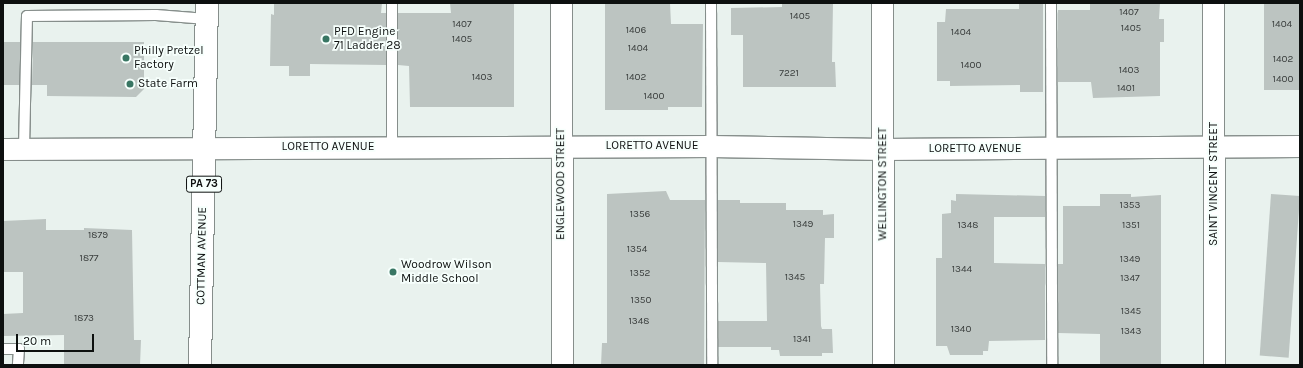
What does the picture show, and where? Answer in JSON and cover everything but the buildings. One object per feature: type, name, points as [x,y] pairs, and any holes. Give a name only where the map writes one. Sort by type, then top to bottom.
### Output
[{"type":"main road","name":"COTTMAN AVENUE","points":[[200,365],[207,11]]},
{"type":"street","name":"ENGLEWOOD STREET","points":[[561,3],[560,146],[562,365]]},
{"type":"street","name":"WELLINGTON STREET","points":[[882,3],[883,365]]},
{"type":"street","name":"SAINT VINCENT STREET","points":[[1213,3],[1214,365]]},
{"type":"street","name":"LORETTO AVENUE","points":[[3,149],[711,146],[883,149],[1214,148],[1300,146]]},
{"type":"lane","points":[[392,3],[392,148]]},
{"type":"lane","points":[[711,3],[712,365]]},
{"type":"lane","points":[[1052,3],[1052,365]]},
{"type":"lane","points":[[24,148],[27,16],[156,15],[207,11]]},
{"type":"lane","points":[[3,349],[19,349],[18,365]]},
{"type":"place","name":"PFD Engine 71 Ladder 28","points":[[326,39]]},
{"type":"place","name":"Philly Pretzel Factory","points":[[126,58]]},
{"type":"place","name":"State Farm","points":[[130,84]]},
{"type":"place","name":"Woodrow Wilson Middle School","points":[[393,272]]}]
